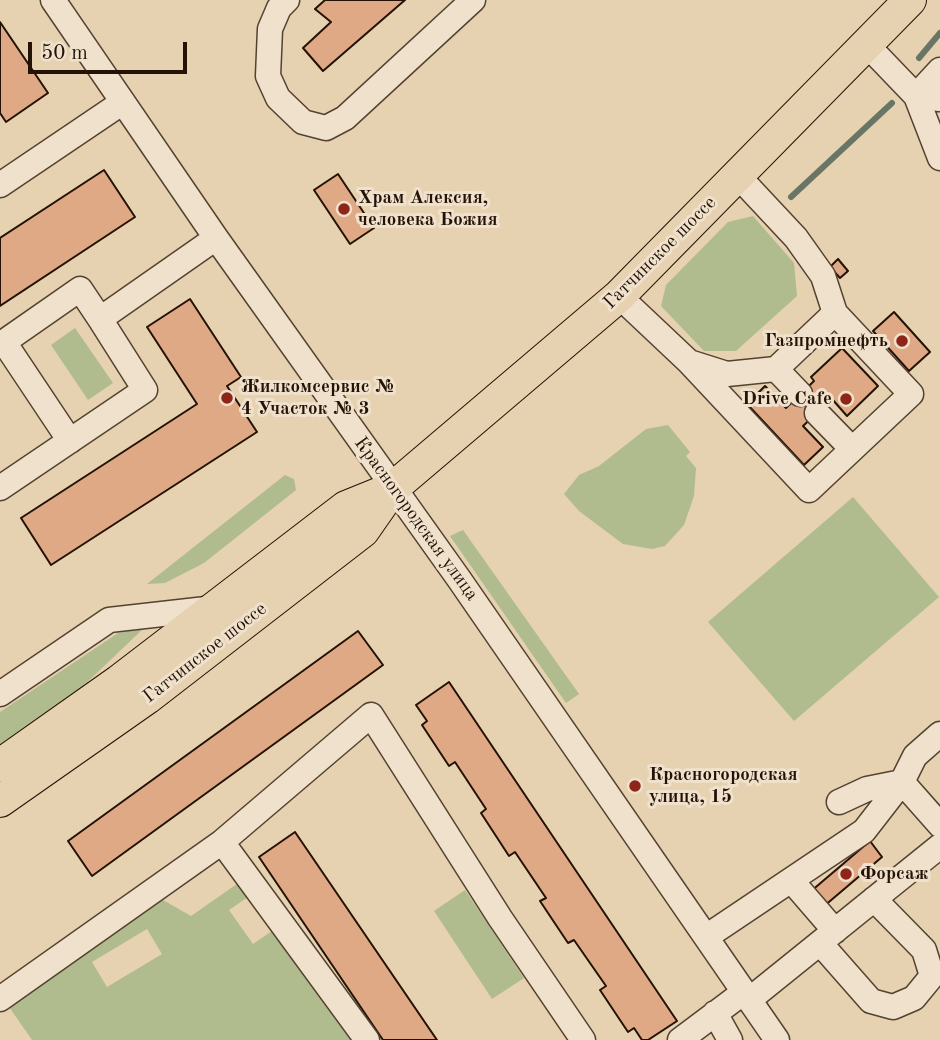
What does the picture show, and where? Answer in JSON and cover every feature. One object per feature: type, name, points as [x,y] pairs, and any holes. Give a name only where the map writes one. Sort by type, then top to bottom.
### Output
[{"type":"main road","name":"Гатчинское шоссе","points":[[0,801],[147,698],[363,531],[393,488],[619,296],[910,0]]},
{"type":"main road","name":"Гатчинское шоссе","points":[[0,765],[119,681],[346,507],[393,488]]},
{"type":"street","name":"Красногородская улица","points":[[53,0],[776,1040]]},
{"type":"street","points":[[287,0],[279,8],[270,29],[268,76],[278,98],[303,122],[326,128],[345,118],[473,0]]},
{"type":"street","points":[[867,44],[928,98]]},
{"type":"street","points":[[940,70],[928,98],[940,158]]},
{"type":"street","points":[[0,185],[123,102]]},
{"type":"street","points":[[619,296],[689,362],[809,490],[911,394],[835,313],[823,276],[796,238],[738,176]]},
{"type":"street","points":[[100,319],[216,238]]},
{"type":"street","points":[[0,488],[70,441],[145,390],[80,289],[4,342],[70,441]]},
{"type":"street","points":[[689,362],[727,374],[776,369],[835,313]]},
{"type":"street","points":[[776,369],[800,394]]},
{"type":"street","points":[[817,413],[852,449]]},
{"type":"street","points":[[0,694],[109,620],[215,608]]},
{"type":"street","points":[[0,999],[222,842],[372,715],[500,918],[583,1040]]},
{"type":"street","points":[[706,937],[864,831],[902,782],[915,756],[940,734]]},
{"type":"street","points":[[839,802],[867,789],[902,782]]},
{"type":"street","points":[[902,782],[940,825]]},
{"type":"street","points":[[222,842],[367,1040]]},
{"type":"street","points":[[680,1040],[827,937],[940,846]]},
{"type":"street","points":[[791,880],[871,1001],[893,1007],[914,998],[932,976],[924,950],[874,899]]},
{"type":"street","points":[[715,1013],[730,1040]]},
{"type":"green space","points":[[753,216],[794,263],[797,296],[736,351],[704,351],[661,306],[666,285],[728,222]]},
{"type":"green space","points":[[75,328],[113,383],[88,400],[51,345]]},
{"type":"green space","points":[[668,425],[690,452],[686,456],[696,468],[694,496],[684,525],[665,546],[652,549],[623,544],[579,511],[564,494],[579,475],[599,466],[646,429]]},
{"type":"green space","points":[[285,475],[294,479],[296,490],[204,563],[165,583],[147,584]]},
{"type":"green space","points":[[853,497],[939,597],[794,721],[708,622]]},
{"type":"green space","points":[[463,530],[579,694],[566,703],[450,536]]},
{"type":"green space","points":[[144,628],[79,690],[0,747],[0,712],[118,633]]},
{"type":"green space","points":[[244,879],[357,1040],[32,1040],[7,1004],[156,896],[191,916]],"holes":[[[248,897],[272,931],[253,944],[229,910]],[[147,929],[162,954],[107,987],[92,962]]]},
{"type":"green space","points":[[465,890],[524,978],[492,999],[434,911]]},
{"type":"building","points":[[325,0],[405,0],[323,71],[303,48],[331,22],[315,9]]},
{"type":"building","points":[[0,22],[48,93],[6,122],[0,113]]},
{"type":"building","points":[[104,170],[135,217],[0,306],[0,238]]},
{"type":"building","name":"Храм Алексия, человека Божия","points":[[338,174],[374,228],[350,244],[314,190]]},
{"type":"building","points":[[838,259],[848,271],[840,278],[830,267]]},
{"type":"building","points":[[190,299],[241,377],[227,386],[257,432],[51,565],[21,518],[197,404],[147,327]]},
{"type":"building","name":"Газпромнефть","points":[[894,312],[930,352],[909,371],[873,331]]},
{"type":"building","points":[[842,348],[878,386],[847,416],[832,399],[803,426],[823,447],[804,465],[747,404],[765,386],[786,408],[814,381],[811,377]]},
{"type":"building","points":[[358,631],[383,665],[92,876],[68,841]]},
{"type":"building","points":[[449,682],[677,1021],[648,1040],[642,1040],[634,1028],[628,1032],[600,990],[606,986],[574,940],[568,943],[540,901],[546,898],[515,852],[509,856],[481,813],[486,809],[455,762],[449,766],[422,725],[427,721],[416,705]]},
{"type":"building","points":[[295,832],[437,1040],[383,1040],[259,857]]},
{"type":"building","name":"Форсаж","points":[[870,841],[882,857],[823,907],[810,892]]},
{"type":"waterway","points":[[919,58],[940,33]]},
{"type":"waterway","points":[[791,197],[892,103]]},
{"type":"place","name":"Храм Алексия, человека Божия","points":[[344,209]]},
{"type":"place","name":"Газпромнефть","points":[[902,341]]},
{"type":"place","name":"Жилкомсервис № 4 Участок № 3","points":[[227,398]]},
{"type":"place","name":"Drive Cafe","points":[[846,399]]},
{"type":"place","name":"Красногородская улица, 15","points":[[635,786]]},
{"type":"place","name":"Форсаж","points":[[846,874]]}]
